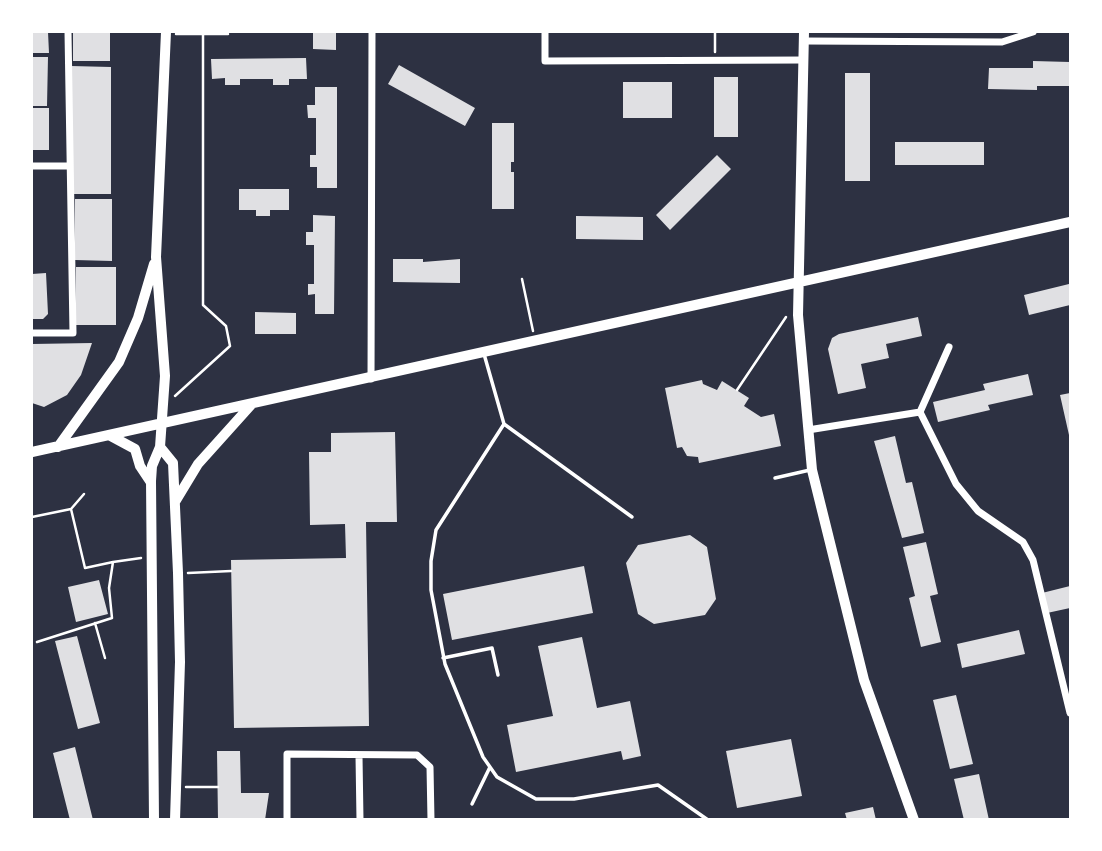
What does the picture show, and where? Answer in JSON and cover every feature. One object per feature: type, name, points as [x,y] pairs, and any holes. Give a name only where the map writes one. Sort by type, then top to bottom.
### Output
[{"type":"street","points":[[32,333],[73,333],[68,32]]},
{"type":"street","points":[[371,379],[372,32]]},
{"type":"street","points":[[545,32],[545,61],[804,60]]},
{"type":"street","points":[[914,820],[864,680],[812,470],[801,365],[798,300],[804,36],[1002,42],[1033,32]]},
{"type":"street","points":[[154,820],[151,481],[152,466],[160,447],[165,376],[156,257],[166,33]]},
{"type":"street","points":[[32,166],[70,166]]},
{"type":"street","points":[[32,453],[1070,222]]},
{"type":"street","points":[[58,447],[118,362],[138,318],[156,257]]},
{"type":"street","points":[[920,412],[949,347]]},
{"type":"street","points":[[174,503],[198,464],[251,405]]},
{"type":"street","points":[[808,430],[920,412]]},
{"type":"street","points":[[920,412],[956,484],[978,511],[1023,542],[1033,560],[1070,713]]},
{"type":"street","points":[[109,435],[135,449],[140,466],[151,481]]},
{"type":"street","points":[[160,447],[173,463],[180,662],[175,820]]},
{"type":"street","points":[[287,820],[287,754],[417,755],[427,762],[430,773],[431,820]]},
{"type":"street","points":[[359,756],[360,820]]},
{"type":"lane","points":[[484,352],[504,424],[632,517]]},
{"type":"lane","points":[[504,424],[436,530],[431,561],[431,590],[443,658],[490,766],[497,777],[516,791],[536,799],[574,799],[658,785],[708,820]]},
{"type":"lane","points":[[775,478],[812,470]]},
{"type":"lane","points":[[443,658],[492,648],[498,675]]},
{"type":"lane","points":[[472,804],[490,766]]},
{"type":"path","points":[[715,32],[715,59]]},
{"type":"path","points":[[166,33],[228,34]]},
{"type":"path","points":[[163,407],[230,346],[226,326],[203,305],[203,33]]},
{"type":"path","points":[[522,279],[536,341]]},
{"type":"path","points":[[737,390],[798,300]]},
{"type":"path","points":[[32,517],[71,509],[84,494]]},
{"type":"path","points":[[71,509],[85,568],[151,557]]},
{"type":"path","points":[[37,642],[112,618],[109,588],[113,562]]},
{"type":"path","points":[[177,573],[231,571]]},
{"type":"path","points":[[95,623],[105,658]]},
{"type":"path","points":[[176,787],[218,787]]},
{"type":"building","points":[[32,32],[48,32],[49,53],[32,53]]},
{"type":"building","points":[[73,32],[110,32],[110,61],[73,61]]},
{"type":"building","points":[[313,32],[336,32],[336,50],[313,49]]},
{"type":"building","points":[[32,57],[48,57],[47,106],[32,106]]},
{"type":"building","points":[[306,58],[307,79],[289,79],[289,85],[273,85],[273,79],[240,79],[240,85],[225,85],[225,78],[212,79],[211,59]]},
{"type":"building","points":[[1033,61],[1070,62],[1070,86],[1037,86],[1037,90],[988,89],[989,68],[1033,68]]},
{"type":"building","points":[[399,65],[475,108],[465,126],[388,84]]},
{"type":"building","points":[[71,66],[111,67],[111,194],[72,194]]},
{"type":"building","points":[[845,73],[870,73],[870,181],[845,181]]},
{"type":"building","points":[[714,77],[738,77],[738,137],[714,137]]},
{"type":"building","points":[[623,82],[672,82],[672,118],[623,118]]},
{"type":"building","points":[[315,87],[337,87],[337,188],[317,188],[317,167],[310,167],[310,155],[316,155],[316,118],[308,118],[307,105],[315,105]]},
{"type":"building","points":[[32,108],[49,108],[49,150],[32,150]]},
{"type":"building","points":[[492,123],[514,123],[514,162],[511,162],[511,172],[514,172],[514,209],[492,209]]},
{"type":"building","points":[[895,142],[984,142],[984,165],[895,165]]},
{"type":"building","points":[[717,155],[731,169],[670,230],[656,215]]},
{"type":"building","points":[[239,189],[289,189],[289,210],[270,210],[270,216],[256,216],[256,210],[239,210]]},
{"type":"building","points":[[75,199],[112,199],[112,261],[75,260]]},
{"type":"building","points":[[313,215],[335,216],[334,314],[315,314],[315,294],[308,295],[308,284],[314,284],[314,245],[306,245],[306,232],[313,232]]},
{"type":"building","points":[[576,216],[643,217],[643,240],[576,239]]},
{"type":"building","points":[[393,259],[423,259],[423,262],[460,259],[460,283],[393,282]]},
{"type":"building","points":[[76,267],[116,267],[116,325],[76,325]]},
{"type":"building","points":[[46,273],[48,314],[43,319],[32,319],[32,274]]},
{"type":"building","points":[[1069,284],[1070,305],[1029,315],[1024,295]]},
{"type":"building","points":[[255,312],[296,313],[296,334],[255,334]]},
{"type":"building","points":[[918,317],[922,336],[886,344],[889,358],[861,364],[866,388],[838,394],[828,349],[832,338],[839,334]]},
{"type":"building","points":[[92,343],[81,375],[67,395],[44,407],[32,403],[32,344]]},
{"type":"building","points":[[1028,374],[1033,395],[988,405],[990,410],[938,422],[933,402],[985,390],[983,384]]},
{"type":"building","points":[[702,380],[703,384],[717,390],[722,381],[749,398],[744,406],[761,417],[774,414],[781,446],[699,463],[698,457],[687,456],[682,447],[677,448],[665,388]]},
{"type":"building","points":[[1070,393],[1070,435],[1069,435],[1060,395]]},
{"type":"building","points":[[395,432],[397,522],[366,522],[369,726],[234,728],[231,560],[346,558],[345,524],[310,525],[309,452],[331,452],[331,433]]},
{"type":"building","points":[[895,436],[906,483],[912,482],[924,533],[902,538],[874,441]]},
{"type":"building","points":[[690,535],[707,547],[716,599],[705,615],[654,624],[638,614],[626,563],[638,545]]},
{"type":"building","points":[[926,542],[938,594],[930,596],[941,642],[921,647],[909,598],[915,596],[903,547]]},
{"type":"building","points":[[584,566],[593,613],[452,640],[443,594]]},
{"type":"building","points":[[99,580],[108,614],[76,622],[68,587]]},
{"type":"building","points":[[1070,586],[1070,608],[1047,613],[1042,593]]},
{"type":"building","points":[[1019,630],[1025,654],[962,668],[957,644]]},
{"type":"building","points":[[77,636],[100,723],[78,729],[55,641]]},
{"type":"building","points":[[582,637],[597,708],[630,701],[641,756],[623,760],[621,751],[516,772],[507,725],[553,716],[538,646]]},
{"type":"building","points":[[956,695],[973,764],[950,769],[933,700]]},
{"type":"building","points":[[791,739],[802,796],[737,808],[726,751]]},
{"type":"building","points":[[75,747],[93,820],[70,820],[53,753]]},
{"type":"building","points":[[217,751],[240,751],[241,793],[269,793],[265,820],[218,820]]},
{"type":"building","points":[[979,774],[989,820],[964,820],[954,779]]},
{"type":"building","points":[[873,807],[876,820],[847,820],[845,813]]}]
